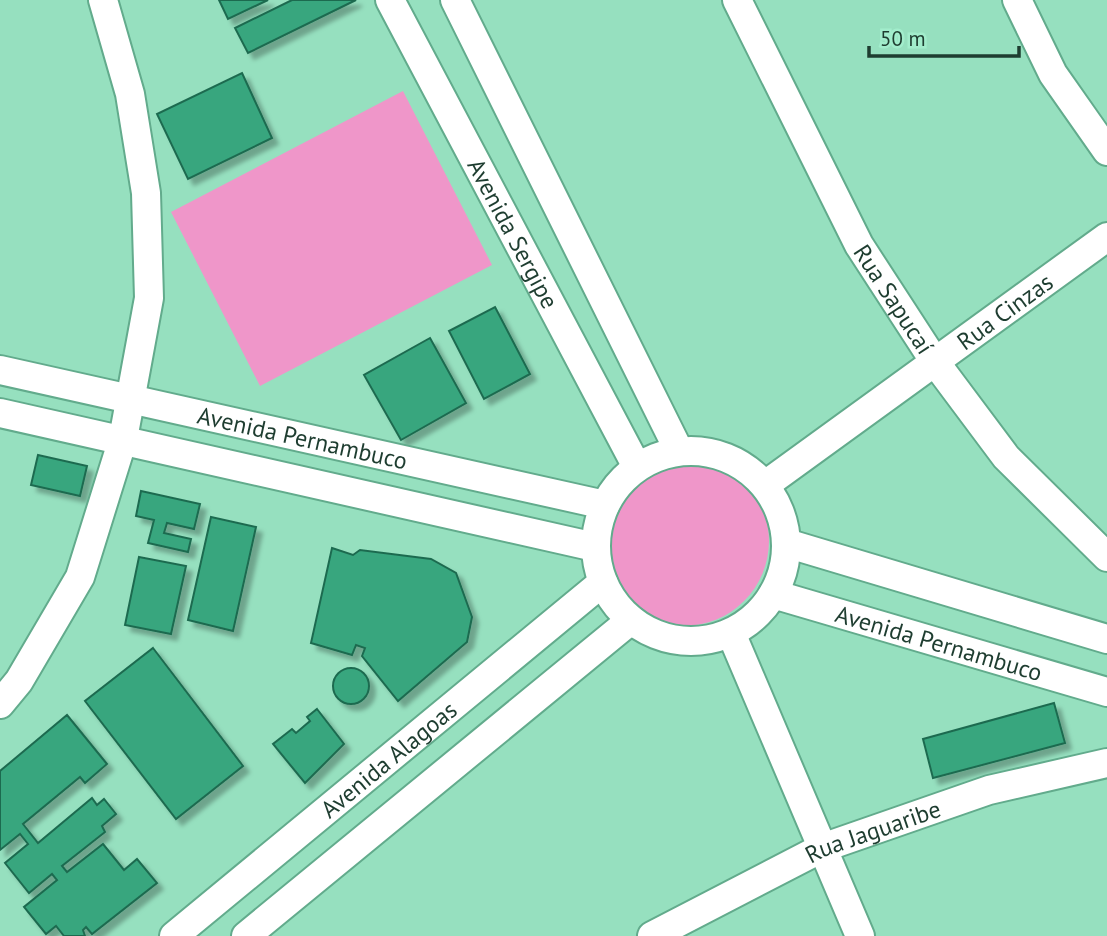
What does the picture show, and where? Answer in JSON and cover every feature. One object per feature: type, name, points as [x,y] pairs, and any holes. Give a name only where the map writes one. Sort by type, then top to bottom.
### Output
[{"type":"street","points":[[0,704],[19,681],[80,577],[123,439],[149,298],[146,193],[130,94],[103,0]]},
{"type":"street","name":"Avenida Sergipe","points":[[390,0],[637,467]]},
{"type":"street","name":"Avenida Sergipe","points":[[455,0],[679,451]]},
{"type":"street","name":"Rua Sapucaí","points":[[737,0],[859,245],[935,362],[1006,457],[1107,557]]},
{"type":"street","points":[[1017,0],[1053,74],[1107,151]]},
{"type":"street","name":"Rua Cinzas","points":[[765,485],[1107,237]]},
{"type":"street","name":"Avenida Pernambuco","points":[[0,370],[605,505]]},
{"type":"street","name":"Avenida Pernambuco","points":[[0,413],[595,547]]},
{"type":"street","points":[[679,451],[703,451],[727,457],[748,469],[765,485],[783,522],[786,543],[783,570],[773,594],[754,617],[730,633],[705,640],[679,641],[653,634],[631,620],[614,603],[603,582],[595,547],[605,505],[619,484],[637,467],[657,456],[679,451]]},
{"type":"street","name":"Avenida Pernambuco","points":[[786,543],[1107,639]]},
{"type":"street","name":"Avenida Alagoas","points":[[174,936],[603,582]]},
{"type":"street","name":"Avenida Pernambuco","points":[[773,594],[1107,692]]},
{"type":"street","name":"Avenida Alagoas","points":[[246,936],[631,620]]},
{"type":"street","points":[[730,633],[860,936]]},
{"type":"street","name":"Rua Jaguaribe","points":[[652,936],[822,848],[989,790],[1107,763]]},
{"type":"shaded area","points":[[403,91],[492,265],[260,386],[171,212]]},
{"type":"shaded area","points":[[684,456],[716,463],[744,481],[762,509],[769,541],[762,573],[744,601],[716,619],[684,626],[652,619],[624,601],[606,573],[599,541],[606,509],[624,481],[652,463]]},
{"type":"building","points":[[219,0],[268,0],[228,19]]},
{"type":"building","points":[[292,0],[356,0],[248,53],[235,28]]},
{"type":"building","points":[[242,73],[272,138],[188,179],[157,114]]},
{"type":"building","points":[[495,307],[530,374],[484,399],[449,331]]},
{"type":"building","points":[[430,338],[466,403],[401,440],[364,375]]},
{"type":"building","points":[[38,455],[87,466],[80,496],[31,485]]},
{"type":"building","points":[[141,491],[200,504],[194,529],[167,523],[164,533],[191,539],[188,552],[148,543],[154,520],[136,516]]},
{"type":"building","points":[[211,517],[256,527],[233,631],[188,620]]},
{"type":"building","points":[[332,548],[353,555],[360,550],[431,559],[456,573],[472,617],[467,642],[398,701],[362,656],[365,648],[356,645],[352,655],[311,643]]},
{"type":"building","points":[[139,557],[186,566],[171,634],[125,625]]},
{"type":"building","points":[[153,648],[243,766],[176,819],[85,701]]},
{"type":"building","points":[[351,668],[364,673],[369,686],[364,699],[351,704],[338,699],[333,686],[338,673]]},
{"type":"building","points":[[1054,703],[1065,743],[933,778],[923,739]]},
{"type":"building","points":[[317,709],[344,744],[305,783],[273,744],[292,729],[296,733],[310,721],[307,717]]},
{"type":"building","points":[[67,715],[107,764],[85,783],[80,777],[23,824],[38,843],[92,798],[97,805],[104,799],[116,814],[102,826],[105,832],[62,866],[67,872],[103,844],[124,870],[137,859],[157,883],[92,934],[86,927],[83,930],[85,936],[64,936],[56,926],[46,934],[24,907],[57,880],[52,874],[29,893],[5,863],[28,844],[20,834],[0,850],[0,771]]}]
